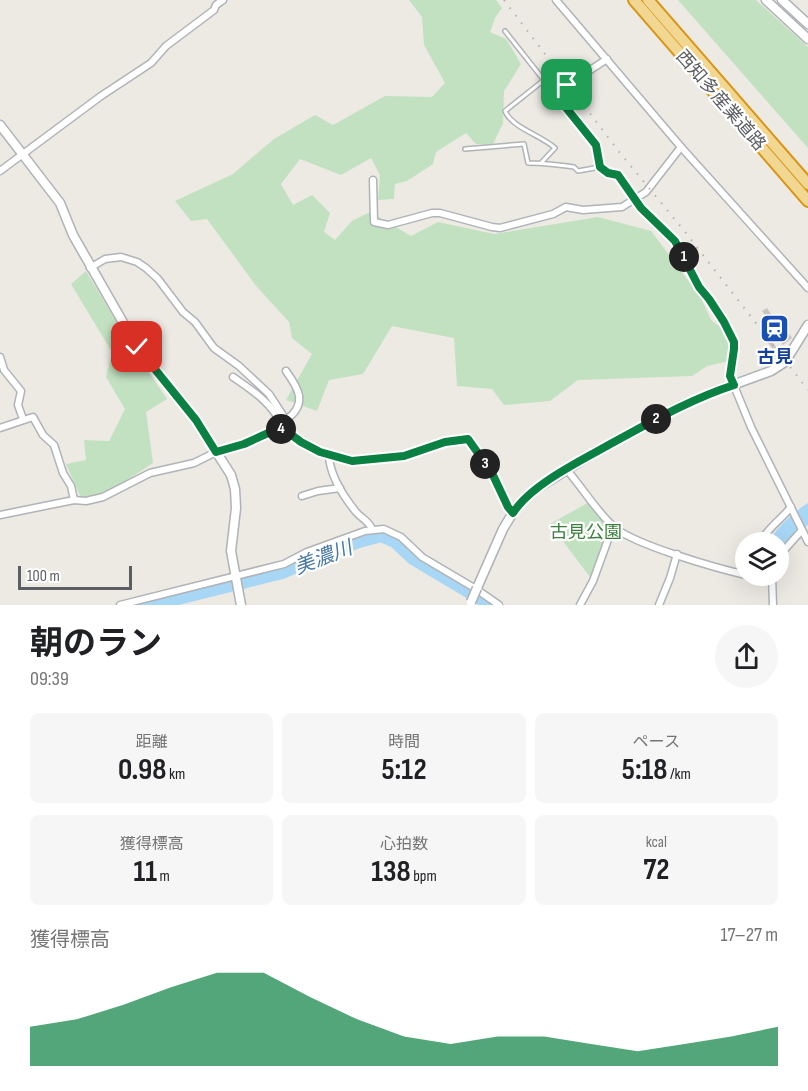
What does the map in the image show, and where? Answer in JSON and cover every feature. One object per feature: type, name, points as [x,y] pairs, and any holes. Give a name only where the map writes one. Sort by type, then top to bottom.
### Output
[{"type":"highway","name":"西知多産業道路","points":[[634,0],[808,201]]},
{"type":"highway","name":"西知多産業道路","points":[[648,0],[808,184]]},
{"type":"street","points":[[0,171],[101,96],[151,63],[166,46],[214,10],[214,3],[223,0]]},
{"type":"street","points":[[556,0],[681,147],[808,288]]},
{"type":"street","points":[[766,0],[808,39]]},
{"type":"street","points":[[782,0],[808,24]]},
{"type":"street","points":[[575,80],[607,58]]},
{"type":"street","points":[[567,85],[555,94],[596,145],[600,167],[608,173],[618,175],[634,198],[675,241],[699,287],[724,322],[734,342],[730,376],[751,427],[808,542]]},
{"type":"street","points":[[0,125],[60,203],[73,235],[90,267],[137,347],[196,420],[231,474],[236,508],[231,551],[241,605]]},
{"type":"street","points":[[373,180],[374,222],[388,225],[440,213],[500,228],[553,214],[561,208],[583,210],[622,207],[646,192],[656,182],[681,147]]},
{"type":"street","points":[[90,267],[105,259],[121,258],[137,262],[146,268],[158,279],[179,307],[199,326],[214,348],[258,382],[286,420]]},
{"type":"street","points":[[470,603],[503,529],[517,506],[536,489],[566,469],[681,406],[771,371],[785,362],[808,325]]},
{"type":"street","points":[[0,357],[4,370],[21,392],[18,405],[22,419]]},
{"type":"street","points":[[283,430],[286,420],[297,408],[300,395],[297,386],[286,371]]},
{"type":"street","points":[[233,377],[272,407],[283,430]]},
{"type":"street","points":[[0,428],[33,417],[43,435],[54,445],[63,473],[71,486],[74,500]]},
{"type":"street","points":[[0,515],[74,500],[86,501],[103,497],[150,473],[194,463],[216,452],[244,444],[267,432],[283,430],[329,456],[352,461],[404,456],[445,442],[468,439],[492,473],[513,513]]},
{"type":"street","points":[[329,456],[340,488],[354,510],[372,529]]},
{"type":"street","points":[[566,469],[620,532],[640,542],[735,572]]},
{"type":"street","points":[[302,496],[340,488]]},
{"type":"street","points":[[767,532],[791,507]]},
{"type":"street","points":[[580,605],[593,581],[613,526]]},
{"type":"street","points":[[120,605],[284,564],[307,552],[372,529],[384,529],[396,534],[422,557],[476,588],[499,605]]},
{"type":"street","points":[[789,545],[802,530]]},
{"type":"street","points":[[659,605],[677,554]]},
{"type":"street","points":[[772,586],[773,605]]},
{"type":"lane","points":[[505,31],[555,94]]},
{"type":"lane","points":[[541,163],[555,148],[537,134],[514,123],[505,111],[544,80]]},
{"type":"lane","points":[[465,149],[524,144],[528,163],[574,167],[578,171],[600,167]]},
{"type":"green space","points":[[409,0],[496,0],[502,8],[490,32],[506,39],[521,64],[504,91],[503,123],[493,144],[476,144],[466,133],[436,152],[433,164],[407,181],[395,184],[394,199],[378,200],[380,175],[371,158],[341,175],[300,159],[281,184],[293,205],[312,195],[330,213],[324,232],[335,240],[352,221],[370,212],[411,236],[438,222],[494,234],[598,217],[651,231],[700,296],[711,320],[734,337],[729,361],[707,366],[692,376],[578,380],[550,401],[504,405],[492,389],[457,386],[454,338],[392,326],[363,374],[329,380],[317,411],[286,400],[312,354],[292,338],[289,322],[257,287],[207,219],[191,221],[175,201],[233,174],[274,139],[315,115],[333,125],[385,96],[432,97],[445,83],[424,45],[422,17]]},
{"type":"green space","points":[[678,0],[756,0],[808,47],[808,148]]},
{"type":"green space","points":[[86,271],[132,348],[167,399],[146,412],[153,463],[104,495],[81,498],[66,464],[86,460],[84,440],[109,441],[125,409],[106,377],[112,352],[71,284]]},
{"type":"green space","name":"古見公園","points":[[591,501],[613,526],[593,581],[550,524]]},
{"type":"water","points":[[808,503],[808,525],[789,538],[789,532],[775,532],[785,521]]},
{"type":"building","points":[[767,308],[783,332],[786,330],[792,338],[783,345],[761,318],[766,316],[762,311]]},
{"type":"building","points":[[763,330],[776,347],[775,349],[760,333]]},
{"type":"waterway","name":"美濃川","points":[[136,605],[178,598],[282,572],[323,554],[381,535],[395,541],[413,558],[492,605]]},
{"type":"railway","points":[[504,0],[620,153],[682,228],[808,390]]},
{"type":"place","name":"古見","points":[[775,328]]},
{"type":"route","points":[[137,347],[196,420],[216,452],[244,444],[277,429],[285,430],[301,442],[331,457],[352,461],[404,456],[445,442],[468,439],[492,473],[513,513],[525,498],[566,469],[681,406],[734,385],[730,376],[734,342],[724,322],[709,299],[702,293],[675,241],[641,208],[618,175],[608,173],[600,167],[596,145],[555,94],[567,85]]}]
